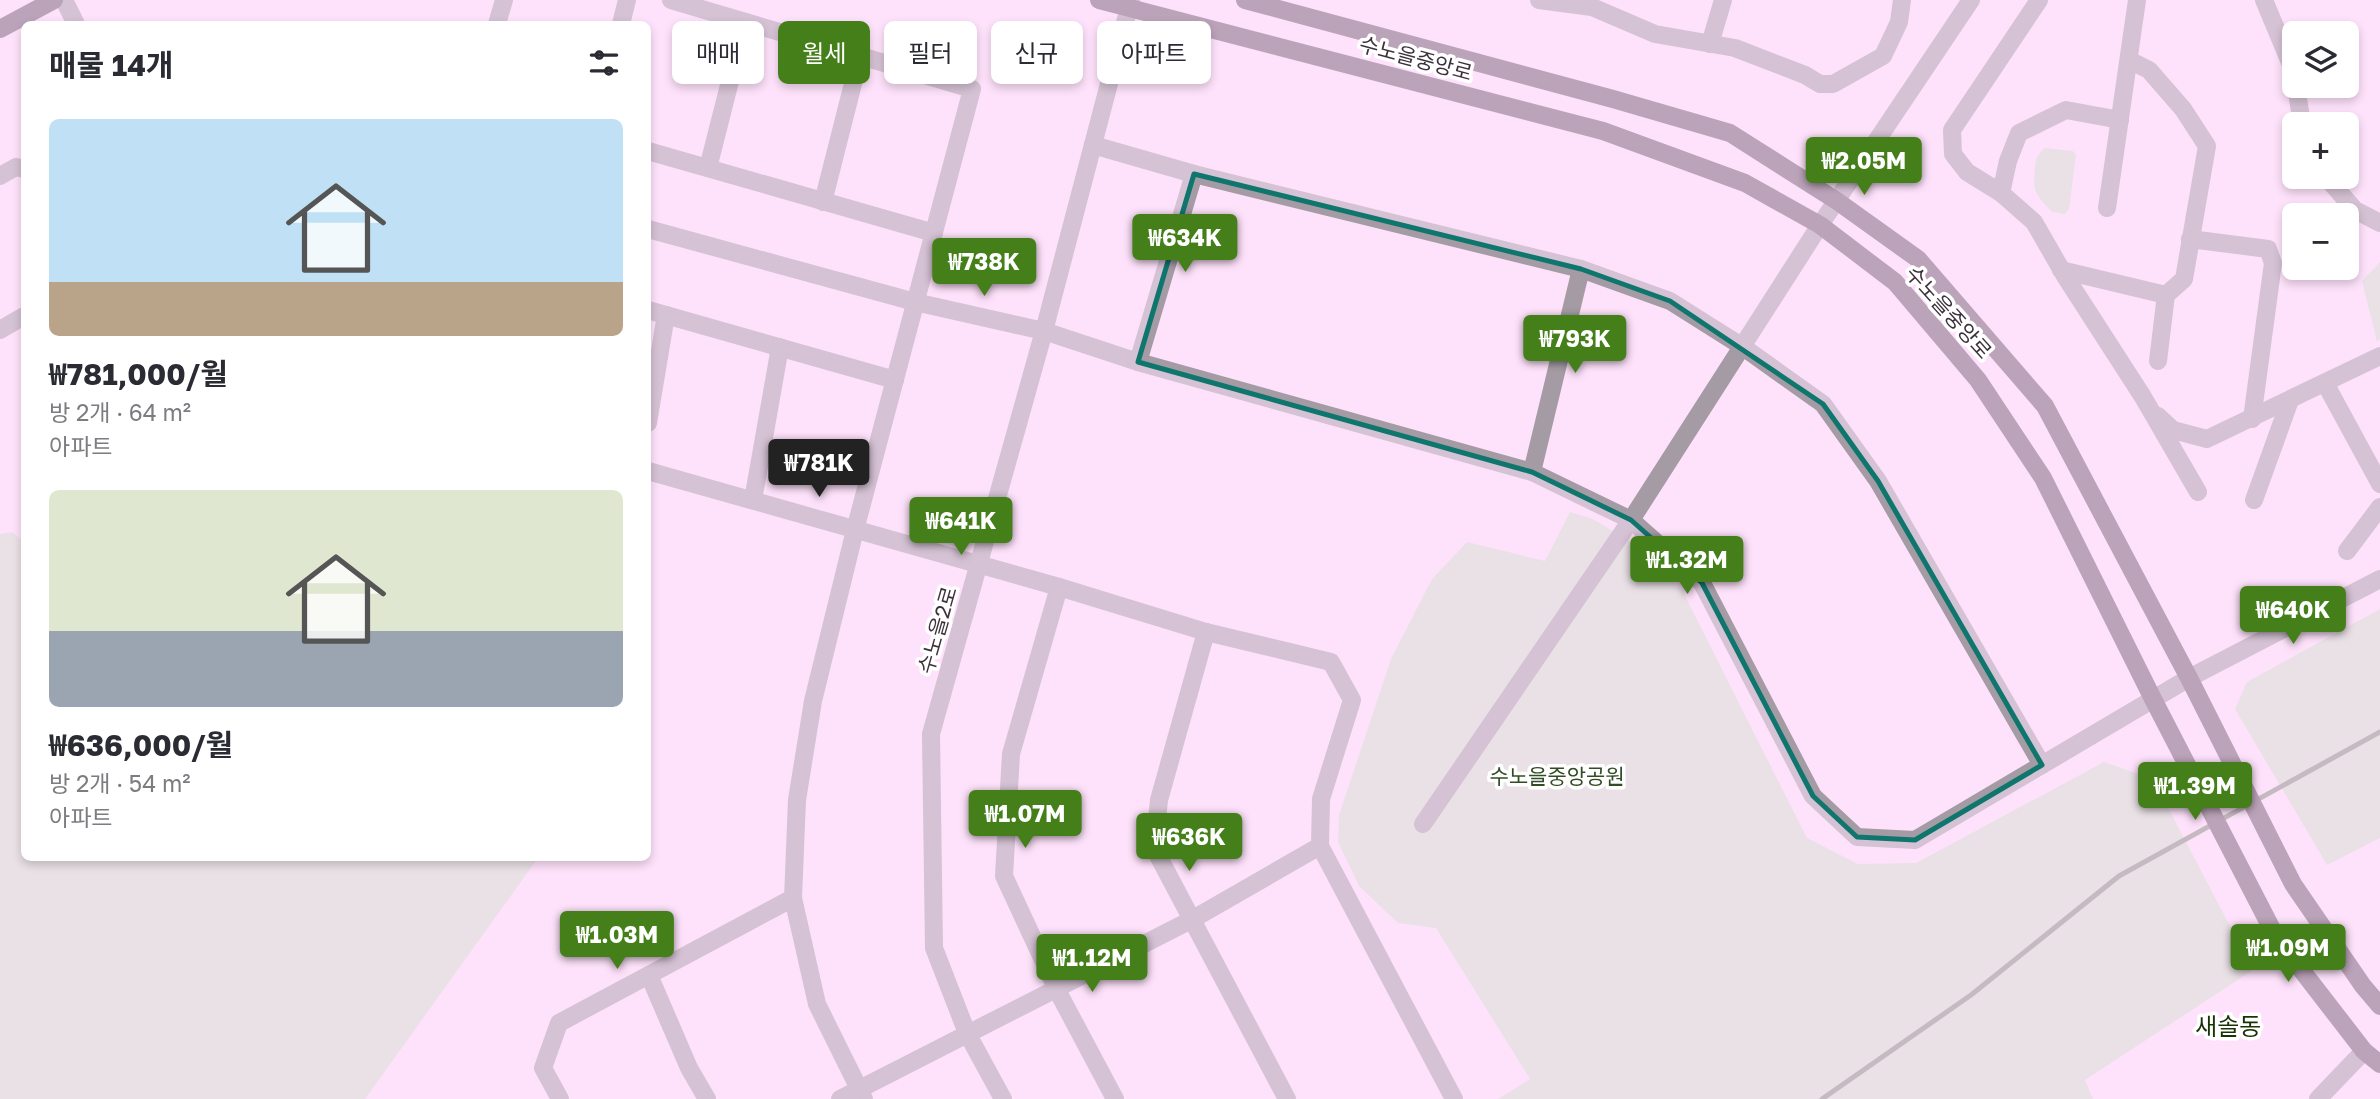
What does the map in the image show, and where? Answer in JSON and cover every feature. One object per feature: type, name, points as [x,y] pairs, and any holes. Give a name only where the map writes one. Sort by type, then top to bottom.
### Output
[{"type":"main road","points":[[0,29],[54,0]]},
{"type":"main road","name":"수노을중앙로","points":[[1099,0],[1129,4],[1603,131],[1745,183],[1819,225],[1895,282],[1978,380],[2043,478],[2276,937],[2364,1051],[2380,1064]]},
{"type":"main road","name":"수노을중앙로","points":[[1245,0],[1730,133],[1837,201],[1918,259],[2045,406],[2189,678],[2293,884],[2363,986],[2380,1006]]},
{"type":"street","points":[[64,0],[74,21]]},
{"type":"street","points":[[498,21],[504,0]]},
{"type":"street","points":[[622,21],[627,0]]},
{"type":"street","points":[[671,0],[742,21]]},
{"type":"street","points":[[1539,0],[1592,7],[1655,34],[1735,48],[1805,75],[1819,84],[1833,84],[1883,56],[1899,22],[1902,0]]},
{"type":"street","points":[[1710,44],[1723,0]]},
{"type":"street","points":[[1423,824],[1631,520],[1744,347],[1819,225],[1971,0]]},
{"type":"street","points":[[2039,0],[1952,130],[1953,154],[1967,172],[2001,193],[2034,222],[2198,492]]},
{"type":"street","points":[[2107,208],[2137,0]]},
{"type":"street","points":[[2264,0],[2282,41]]},
{"type":"street","name":"수노을2로","points":[[1003,1099],[967,1033],[934,948],[931,734],[1044,331],[1129,4]]},
{"type":"street","points":[[862,1094],[817,1004],[793,898],[797,800],[813,701],[855,530],[972,89],[870,59]]},
{"type":"street","points":[[2129,60],[2150,70],[2183,109],[2207,146],[2184,279],[2165,295],[2158,361]]},
{"type":"street","points":[[708,168],[729,84]]},
{"type":"street","points":[[823,202],[853,84]]},
{"type":"street","points":[[2001,193],[2008,161],[2019,133],[2066,110],[2120,120]]},
{"type":"street","points":[[1093,145],[1194,174],[1581,269],[1670,301],[1744,347],[1823,404],[1878,481],[2042,765]]},
{"type":"street","points":[[651,152],[934,233]]},
{"type":"street","points":[[0,176],[16,167],[21,168]]},
{"type":"street","points":[[1138,362],[1194,174]]},
{"type":"street","points":[[2337,189],[2355,210],[2380,223]]},
{"type":"street","points":[[651,230],[915,302],[1044,331],[1138,362],[1532,472],[1631,520],[1703,583],[1813,796],[1857,837],[1915,840],[2189,678],[2380,579]]},
{"type":"street","points":[[2190,239],[2268,249],[2273,263],[2252,419]]},
{"type":"street","points":[[1532,472],[1581,269]]},
{"type":"street","points":[[2061,270],[2165,295]]},
{"type":"street","points":[[651,311],[895,380]]},
{"type":"street","points":[[651,405],[666,315]]},
{"type":"street","points":[[0,330],[21,318]]},
{"type":"street","points":[[753,500],[780,347]]},
{"type":"street","points":[[2148,407],[2173,430],[2207,439],[2380,356]]},
{"type":"street","points":[[2325,383],[2380,484]]},
{"type":"street","points":[[2255,500],[2290,400]]},
{"type":"street","points":[[651,472],[1059,586],[1206,632],[1331,662],[1352,700],[1321,799],[1320,846],[1454,1099]]},
{"type":"street","points":[[2347,551],[2380,507]]},
{"type":"street","points":[[1059,586],[1011,754],[1004,876],[1057,990],[1115,1099]]},
{"type":"street","points":[[1206,632],[1159,800],[1154,848],[1287,1099]]},
{"type":"street","points":[[840,1099],[862,1094],[967,1033],[1057,990],[1193,919],[1320,846]]},
{"type":"street","points":[[561,1099],[543,1068],[559,1023],[793,898]]},
{"type":"street","points":[[649,975],[690,1068],[707,1099]]},
{"type":"street","points":[[2318,1099],[2364,1051]]},
{"type":"highlighted area","points":[[1194,174],[1581,269],[1670,301],[1823,404],[1878,481],[2042,765],[1915,840],[1857,837],[1813,796],[1702,583],[1631,520],[1532,472],[1138,362]]},
{"type":"green space","points":[[2045,148],[2073,151],[2076,155],[2069,209],[2065,214],[2052,212],[2035,188],[2036,161]]},
{"type":"green space","points":[[2380,262],[2380,339],[2377,342],[2362,281]]},
{"type":"green space","name":"수노을중앙공원","points":[[1570,512],[1593,519],[1641,548],[1683,592],[1807,838],[1858,864],[1916,863],[2104,762],[2153,779],[2253,970],[2085,1080],[2093,1099],[1498,1099],[1530,1079],[1436,928],[1398,923],[1359,886],[1338,842],[1339,815],[1391,659],[1432,579],[1467,542],[1545,561]]},
{"type":"green space","points":[[12,532],[21,540],[21,861],[536,861],[365,1099],[0,1099],[0,534]]},
{"type":"green space","points":[[2380,609],[2380,838],[2327,865],[2235,709],[2247,682]]},
{"type":"waterway","points":[[1822,1099],[1971,995],[2119,876],[2380,732]]},
{"type":"district","name":"새솔동","points":[[2228,1025]]}]
